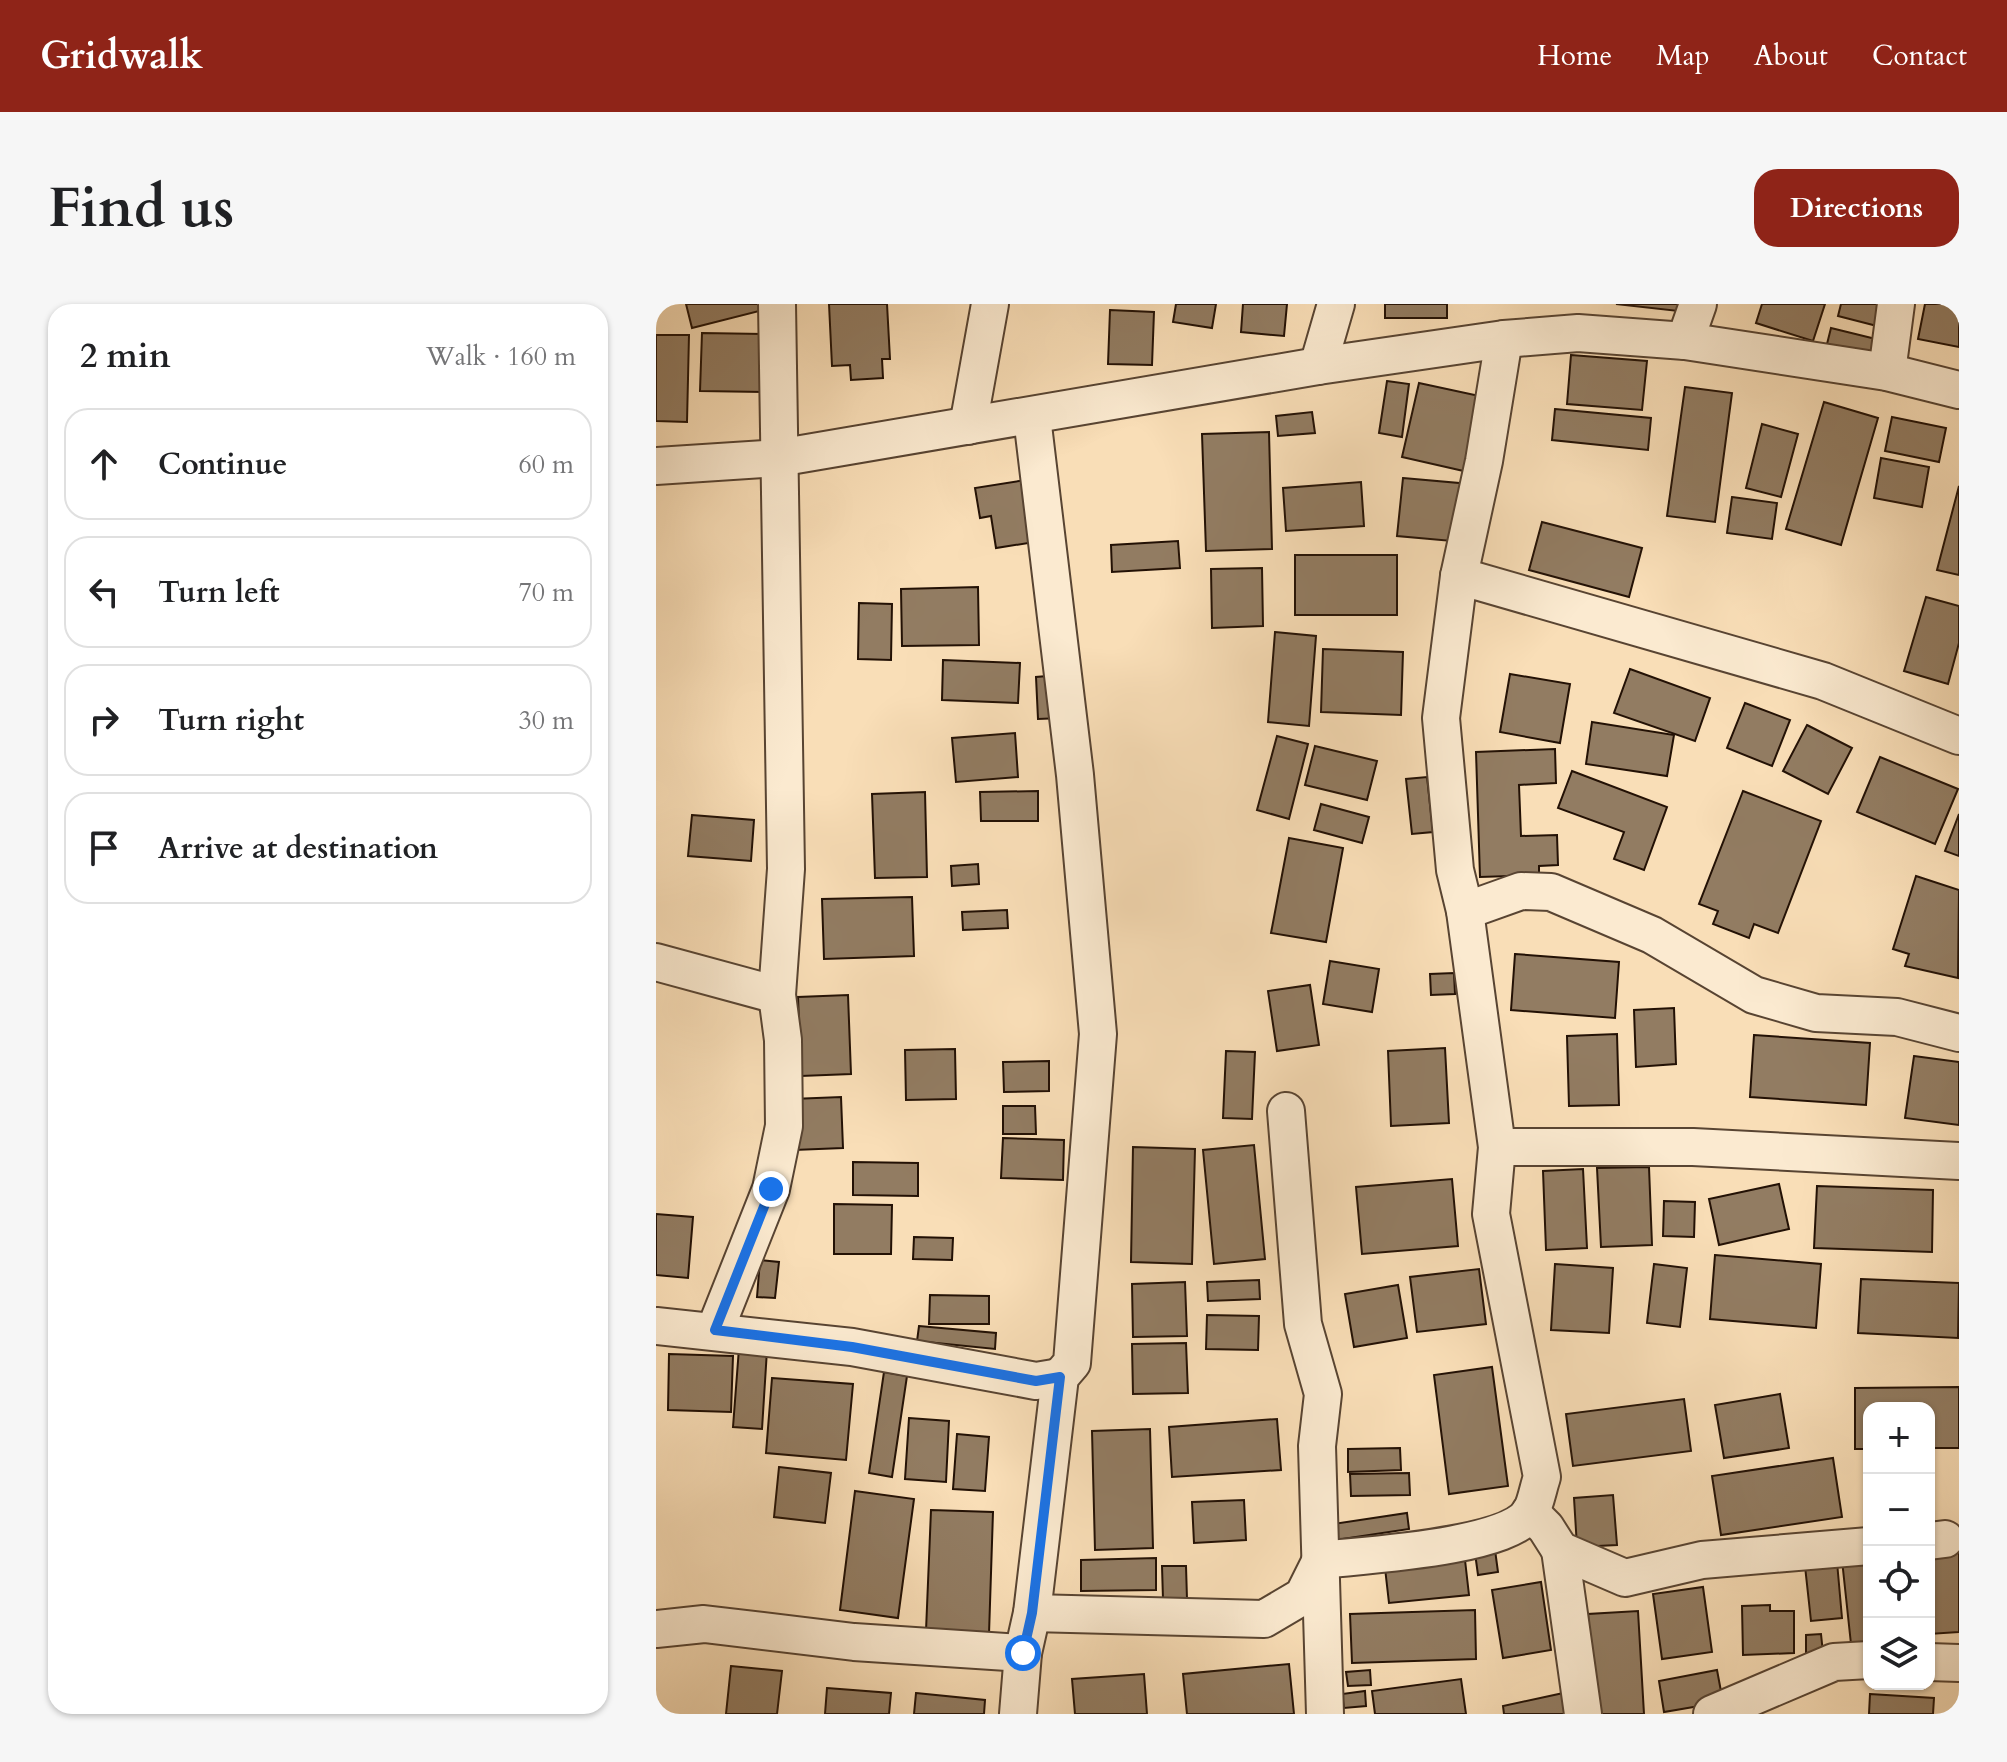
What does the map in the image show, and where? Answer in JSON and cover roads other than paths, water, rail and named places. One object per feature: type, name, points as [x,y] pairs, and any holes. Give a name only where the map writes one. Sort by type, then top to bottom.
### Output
[{"type":"street","points":[[715,1330],[771,1189],[784,1126],[783,1040],[777,995],[786,869],[777,304]]},
{"type":"street","points":[[968,426],[990,304]]},
{"type":"street","points":[[1318,366],[1336,304]]},
{"type":"street","points":[[1685,341],[1698,304]]},
{"type":"street","points":[[1887,372],[1896,304]]},
{"type":"street","points":[[656,466],[778,458],[1318,366],[1504,339],[1578,333],[1685,341],[1887,372],[1959,390]]},
{"type":"street","points":[[1321,1560],[1449,1544],[1510,1530],[1530,1512],[1542,1477],[1491,1214],[1497,1147],[1465,911],[1455,870],[1441,718],[1459,576],[1484,461],[1504,339]]},
{"type":"street","points":[[1018,1714],[1023,1653],[1032,1613],[1060,1377],[1072,1363],[1098,1034],[1075,775],[1032,417]]},
{"type":"street","points":[[1459,576],[1823,681],[1959,736]]},
{"type":"street","points":[[1465,911],[1521,891],[1551,892],[1652,935],[1754,995],[1816,1013],[1897,1017],[1959,1033]]},
{"type":"street","points":[[656,962],[777,995]]},
{"type":"street","points":[[1286,1111],[1303,1324],[1323,1394],[1317,1446],[1325,1714]]},
{"type":"street","points":[[1497,1147],[1693,1147],[1959,1161]]},
{"type":"street","points":[[656,1326],[852,1347],[1036,1381],[1060,1377]]},
{"type":"street","points":[[1530,1512],[1546,1528],[1560,1550],[1583,1714]]},
{"type":"street","points":[[1560,1550],[1625,1578],[1702,1560],[1863,1547]]},
{"type":"street","points":[[1032,1613],[1264,1619],[1303,1596],[1321,1560]]},
{"type":"street","points":[[656,1629],[704,1624],[854,1642],[1023,1653]]},
{"type":"street","points":[[1712,1714],[1834,1662],[1863,1660]]},
{"type":"street","points":[[1935,1662],[1959,1663]]}]
